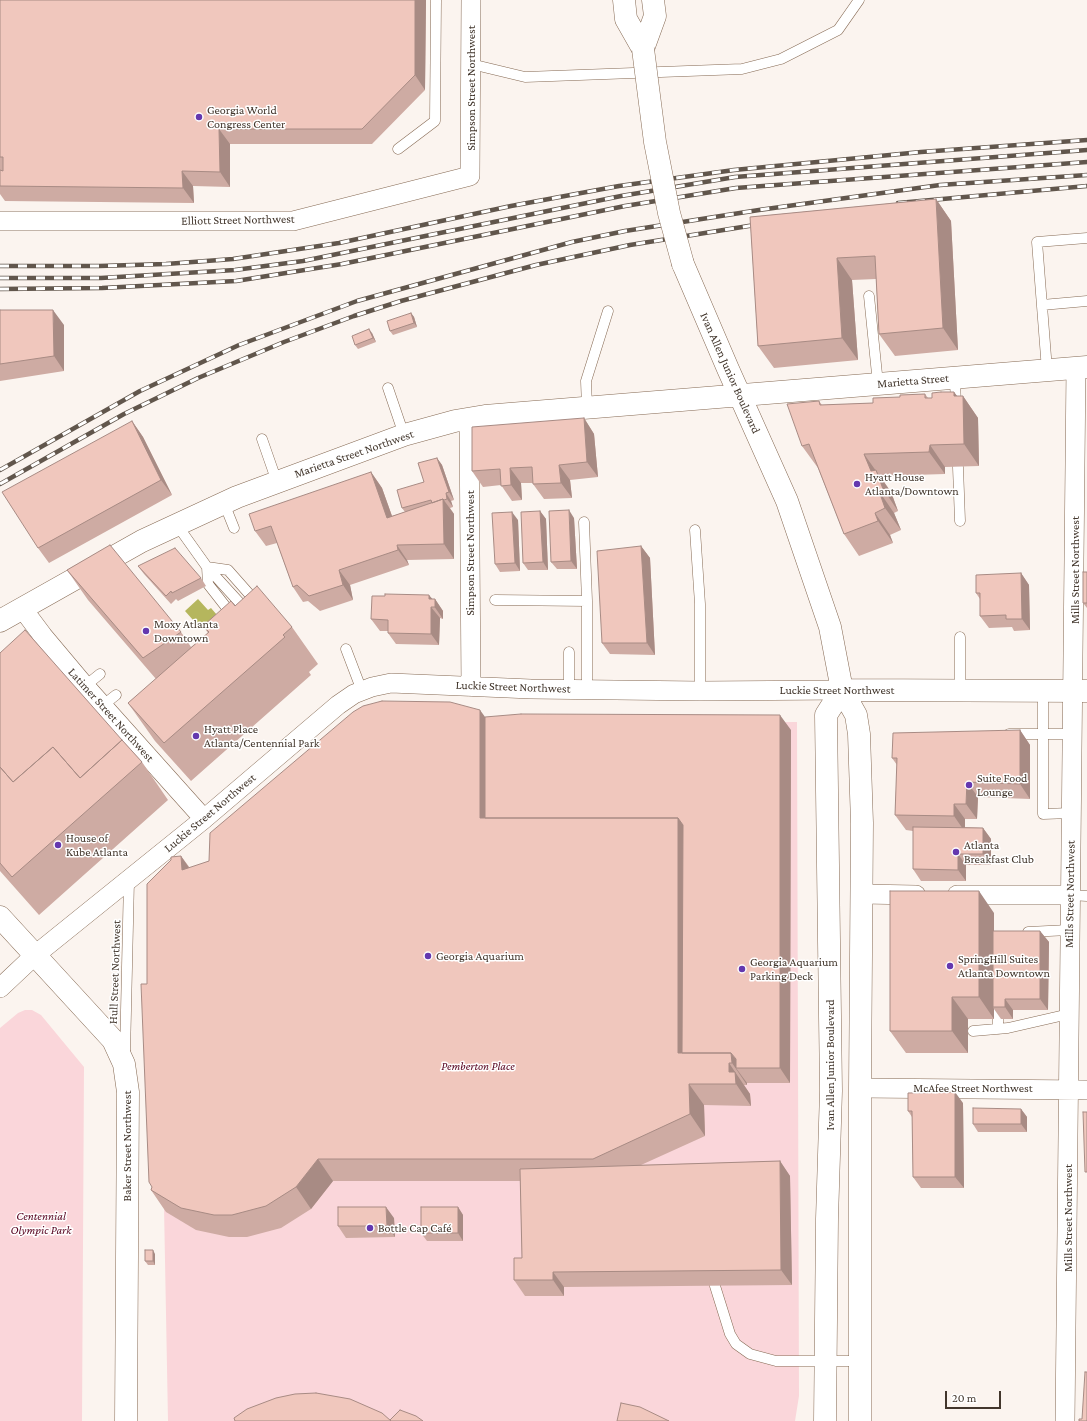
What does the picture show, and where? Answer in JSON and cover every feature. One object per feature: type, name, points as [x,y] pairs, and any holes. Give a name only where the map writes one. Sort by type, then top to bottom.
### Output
[{"type":"main road","name":"Ivan Allen Junior Boulevard","points":[[624,0],[626,20],[643,49],[657,150],[669,213],[683,264],[739,395],[787,501],[830,627],[842,690],[856,715],[862,769],[860,1421]]},
{"type":"main road","name":"Ivan Allen Junior Boulevard","points":[[643,49],[655,16],[653,0]]},
{"type":"main road","name":"Marietta Street","points":[[739,395],[1082,367]]},
{"type":"main road","name":"Marietta Street Northwest","points":[[0,621],[142,541],[224,502],[404,435],[469,418],[739,395]]},
{"type":"main road","name":"Ivan Allen Junior Boulevard","points":[[825,1421],[824,1361],[832,1091],[826,715],[842,690]]},
{"type":"main road","name":"Luckie Street Northwest","points":[[842,690],[1080,691]]},
{"type":"main road","name":"Baker Street Northwest","points":[[0,917],[34,956],[113,1040],[124,1064],[128,1092],[126,1421]]},
{"type":"street","name":"Simpson Street Northwest","points":[[470,176],[471,0]]},
{"type":"street","name":"Elliott Street Northwest","points":[[0,221],[293,222],[470,176]]},
{"type":"street","name":"Mills Street Northwest","points":[[1065,1421],[1069,930],[1078,896],[1071,813],[1073,734],[1080,691],[1082,367]]},
{"type":"street","name":"Simpson Street Northwest","points":[[469,418],[471,687]]},
{"type":"street","name":"Latimer Street Northwest","points":[[22,608],[43,636],[85,686],[109,700],[204,819]]},
{"type":"street","name":"Luckie Street Northwest","points":[[0,988],[34,956],[204,819],[338,705],[362,691],[391,683],[471,687],[700,691],[842,690]]},
{"type":"street","points":[[862,894],[1078,896]]},
{"type":"street","name":"McAfee Street Northwest","points":[[860,1088],[1087,1090]]},
{"type":"lane","points":[[398,149],[435,121],[436,0]]},
{"type":"lane","points":[[471,64],[525,77],[742,69],[781,59],[838,30],[859,0]]},
{"type":"lane","points":[[1047,370],[1036,242],[1087,238]]},
{"type":"lane","points":[[870,296],[878,384]]},
{"type":"lane","points":[[1042,305],[1087,302]]},
{"type":"lane","points":[[587,407],[586,381],[608,311]]},
{"type":"lane","points":[[956,378],[957,414]]},
{"type":"lane","points":[[388,388],[404,435]]},
{"type":"lane","points":[[262,439],[277,482]]},
{"type":"lane","points":[[958,467],[960,521]]},
{"type":"lane","points":[[224,502],[234,528]]},
{"type":"lane","points":[[578,689],[587,602],[584,522]]},
{"type":"lane","points":[[177,525],[207,567],[256,620]]},
{"type":"lane","points":[[695,530],[700,604],[700,691]]},
{"type":"lane","points":[[207,567],[208,584],[228,607],[239,625]]},
{"type":"lane","points":[[207,567],[228,570],[264,610]]},
{"type":"lane","points":[[228,607],[236,600]]},
{"type":"lane","points":[[495,600],[587,602]]},
{"type":"lane","points":[[960,637],[960,690]]},
{"type":"lane","points":[[346,649],[362,691]]},
{"type":"lane","points":[[569,652],[578,689]]},
{"type":"lane","points":[[85,686],[100,674]]},
{"type":"lane","points":[[1043,690],[1043,814],[1071,813]]},
{"type":"lane","points":[[997,734],[1073,734]]},
{"type":"lane","name":"Hull Street Northwest","points":[[124,1064],[129,880]]},
{"type":"lane","points":[[1021,932],[1069,930]]},
{"type":"lane","points":[[998,993],[998,1029]]},
{"type":"lane","points":[[973,1031],[1027,1025],[1069,1014]]},
{"type":"lane","points":[[715,1286],[730,1334],[736,1344],[750,1354],[776,1361],[860,1361]]},
{"type":"green space","name":"Pemberton Place","points":[[797,722],[799,1396],[795,1421],[168,1421],[163,1153],[465,724]]},
{"type":"green space","name":"Centennial Olympic Park","points":[[25,1010],[32,1010],[41,1015],[84,1067],[82,1421],[0,1421],[0,1028],[18,1013]]},
{"type":"shaded area","points":[[198,599],[208,610],[211,608],[217,615],[201,629],[185,611]]},
{"type":"building","name":"Georgia World Congress Center","points":[[0,0],[415,0],[415,75],[362,129],[219,129],[220,172],[182,171],[183,188],[0,186],[0,170],[3,171],[3,157],[0,157]]},
{"type":"building","points":[[936,199],[943,328],[879,334],[875,256],[837,258],[842,338],[758,346],[750,217]]},
{"type":"building","points":[[0,310],[53,310],[54,356],[0,364]]},
{"type":"building","points":[[411,313],[414,323],[390,331],[387,321]]},
{"type":"building","points":[[369,329],[373,338],[355,345],[352,336]]},
{"type":"building","name":"Hyatt House Atlanta/Downtown","points":[[954,392],[954,396],[963,396],[964,444],[930,445],[929,452],[864,454],[871,471],[876,470],[883,489],[879,491],[885,508],[875,513],[878,521],[844,534],[809,444],[802,446],[787,404],[819,401],[820,405],[873,403],[873,398],[925,394],[925,398],[932,398],[932,393]]},
{"type":"building","points":[[584,418],[587,462],[559,465],[561,483],[533,484],[532,467],[510,468],[511,485],[501,486],[500,469],[472,471],[472,427]]},
{"type":"building","points":[[132,421],[161,480],[38,548],[2,492]]},
{"type":"building","points":[[437,458],[449,492],[446,493],[447,499],[432,503],[431,500],[402,508],[397,490],[424,482],[418,463]]},
{"type":"building","points":[[371,472],[387,518],[443,499],[444,544],[397,545],[398,550],[339,570],[343,585],[309,596],[297,585],[293,587],[271,526],[255,531],[249,514]]},
{"type":"building","points":[[569,510],[571,561],[551,562],[549,511]]},
{"type":"building","points":[[540,511],[543,562],[523,563],[521,512]]},
{"type":"building","points":[[512,512],[515,563],[495,564],[492,513]]},
{"type":"building","name":"Moxy Atlanta Downtown","points":[[110,545],[181,632],[143,658],[67,570]]},
{"type":"building","points":[[641,546],[647,643],[602,643],[597,551]]},
{"type":"building","points":[[175,548],[201,578],[172,593],[171,591],[166,596],[138,566]]},
{"type":"building","points":[[1083,572],[1087,572],[1087,603],[1083,603]]},
{"type":"building","points":[[1021,573],[1022,619],[1006,619],[1006,615],[980,616],[980,593],[976,593],[976,575]]},
{"type":"building","points":[[257,586],[292,627],[283,635],[285,637],[164,743],[128,703],[209,632],[203,626],[231,601],[235,606]]},
{"type":"building","points":[[385,594],[429,595],[429,599],[435,599],[435,607],[431,607],[431,634],[388,633],[388,620],[371,619],[372,596],[385,596]]},
{"type":"building","points":[[25,630],[122,740],[80,778],[53,747],[13,782],[0,767],[0,653]]},
{"type":"building","name":"Georgia Aquarium","points":[[382,701],[450,702],[480,710],[480,818],[678,818],[678,1053],[731,1053],[732,1063],[729,1063],[729,1072],[735,1072],[736,1084],[689,1084],[690,1114],[593,1159],[318,1159],[296,1187],[266,1206],[232,1215],[214,1215],[181,1208],[151,1190],[152,1187],[149,1182],[141,984],[147,984],[147,884],[171,860],[171,857],[181,856],[182,870],[209,861],[210,833],[353,712],[363,706]]},
{"type":"building","name":"Georgia Aquarium Parking Deck","points":[[521,714],[780,715],[780,1068],[736,1068],[736,1059],[731,1053],[682,1053],[683,825],[678,818],[485,818],[485,717]]},
{"type":"building","name":"Suite Food Lounge","points":[[1020,730],[1020,784],[967,782],[966,804],[954,804],[954,816],[895,815],[897,758],[892,758],[893,733]]},
{"type":"building","points":[[122,740],[142,762],[12,877],[0,863],[0,767],[13,782],[53,747],[80,778]]},
{"type":"building","points":[[913,827],[983,828],[983,854],[958,854],[958,870],[913,869]]},
{"type":"building","name":"SpringHill Suites Atlanta Downtown","points":[[890,891],[979,891],[979,997],[952,997],[952,1031],[890,1031]]},
{"type":"building","points":[[993,931],[1040,931],[1040,999],[1005,999],[1005,1007],[993,1007]]},
{"type":"building","points":[[955,1092],[955,1177],[913,1177],[912,1111],[908,1111],[908,1093]]},
{"type":"building","points":[[973,1108],[1021,1109],[1021,1124],[973,1124]]},
{"type":"building","points":[[1083,1112],[1087,1112],[1087,1172],[1085,1172]]},
{"type":"building","points":[[780,1161],[781,1270],[553,1272],[553,1280],[514,1280],[514,1258],[522,1258],[520,1169]]},
{"type":"building","points":[[338,1207],[386,1207],[387,1226],[338,1226]]},
{"type":"building","points":[[421,1207],[458,1207],[458,1233],[421,1233]]},
{"type":"building","points":[[145,1250],[153,1250],[153,1261],[145,1261]]},
{"type":"building","points":[[1085,1372],[1087,1372],[1087,1421],[1079,1421],[1079,1419],[1082,1419]]},
{"type":"building","points":[[316,1393],[350,1399],[382,1413],[391,1421],[235,1421],[234,1418],[247,1409],[276,1398],[295,1394]]},
{"type":"building","points":[[621,1403],[640,1407],[669,1421],[617,1421]]},
{"type":"building","points":[[400,1410],[416,1416],[423,1421],[391,1421],[390,1420]]},
{"type":"railway","points":[[0,266],[166,264],[233,259],[339,243],[511,206],[619,186],[734,170],[921,152],[1087,140]]},
{"type":"railway","points":[[0,278],[101,278],[235,270],[303,261],[621,196],[735,177],[1087,150]]},
{"type":"railway","points":[[0,289],[102,288],[236,281],[342,264],[625,206],[736,188],[1087,162]]},
{"type":"railway","points":[[0,470],[140,391],[239,345],[357,301],[572,242],[625,231],[759,210],[940,185],[1087,175]]},
{"type":"railway","points":[[898,203],[1087,186]]},
{"type":"railway","points":[[0,484],[124,414],[198,378],[284,342],[354,316],[401,301],[536,265],[630,245],[761,224]]},
{"type":"place","name":"Georgia World Congress Center","points":[[199,117]]},
{"type":"place","name":"Hyatt House Atlanta/Downtown","points":[[857,484]]},
{"type":"place","name":"Moxy Atlanta Downtown","points":[[146,631]]},
{"type":"place","name":"Hyatt Place Atlanta/Centennial Park","points":[[196,736]]},
{"type":"place","name":"Suite Food Lounge","points":[[969,785]]},
{"type":"place","name":"House of Kube Atlanta","points":[[58,845]]},
{"type":"place","name":"Atlanta Breakfast Club","points":[[956,852]]},
{"type":"place","name":"Georgia Aquarium","points":[[428,956]]},
{"type":"place","name":"SpringHill Suites Atlanta Downtown","points":[[950,966]]},
{"type":"place","name":"Georgia Aquarium Parking Deck","points":[[742,969]]},
{"type":"place","name":"Bottle Cap Café","points":[[370,1228]]}]
